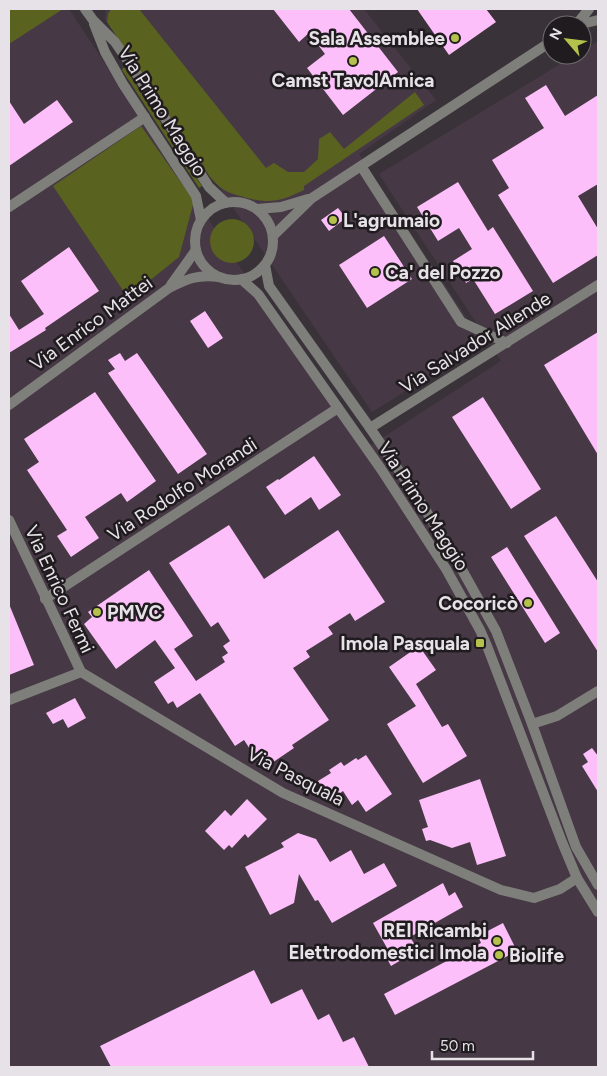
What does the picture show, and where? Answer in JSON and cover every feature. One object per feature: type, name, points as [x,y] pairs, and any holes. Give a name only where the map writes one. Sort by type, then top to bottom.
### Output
[{"type":"street","name":"Via Primo Maggio","points":[[85,9],[92,20],[105,52],[196,196],[201,220],[196,235],[196,250]]},
{"type":"street","name":"Via Primo Maggio","points":[[92,20],[115,42],[209,187],[226,203]]},
{"type":"street","points":[[273,236],[312,198],[542,48]]},
{"type":"street","points":[[9,207],[145,117]]},
{"type":"street","points":[[361,166],[461,322],[507,343]]},
{"type":"street","points":[[257,209],[281,207],[312,198]]},
{"type":"street","points":[[196,250],[201,262],[209,271],[219,277],[241,280],[258,272],[265,265],[273,246],[273,236],[265,216],[248,204],[237,202],[216,206],[201,220]]},
{"type":"street","name":"Via Enrico Mattei","points":[[169,288],[196,250]]},
{"type":"street","name":"Via Primo Maggio","points":[[265,265],[269,286],[370,428],[456,559],[496,631],[576,847],[598,885]]},
{"type":"street","name":"Via Enrico Mattei","points":[[9,405],[169,288],[187,279],[205,275],[219,277]]},
{"type":"street","name":"Via Primo Maggio","points":[[241,280],[258,294],[381,469],[446,569],[480,630],[562,842],[578,878],[598,912]]},
{"type":"street","name":"Via Salvador Allende","points":[[370,428],[598,285]]},
{"type":"street","name":"Via Rodolfo Morandi","points":[[45,599],[338,408]]},
{"type":"street","name":"Via Enrico Fermi","points":[[9,520],[80,672]]},
{"type":"street","points":[[9,700],[80,672]]},
{"type":"street","name":"Via Pasquala","points":[[80,672],[283,793],[501,890],[534,898],[560,889],[578,878]]},
{"type":"street","points":[[532,724],[557,716],[598,691]]},
{"type":"shaded area","points":[[9,9],[69,9],[362,451],[501,361],[379,174],[559,65],[592,65],[592,45],[598,41],[598,1067],[9,1067]]},
{"type":"shaded area","points":[[106,9],[364,9],[436,100],[359,154],[483,343],[372,412],[105,19]]},
{"type":"green space","points":[[9,9],[63,9],[9,44]]},
{"type":"green space","points":[[111,9],[139,9],[266,168],[274,163],[288,172],[304,172],[318,159],[319,139],[330,132],[344,149],[415,92],[424,105],[304,186],[304,190],[289,197],[270,201],[247,198],[223,189],[210,177],[107,22]]},
{"type":"green space","points":[[125,68],[202,186],[199,188],[122,70]]},
{"type":"green space","points":[[141,126],[194,201],[179,257],[128,298],[53,186]]},
{"type":"green space","points":[[236,219],[248,225],[253,232],[253,250],[248,257],[241,262],[228,263],[220,260],[213,253],[210,237],[213,229],[220,222]]},
{"type":"building","name":"Camst TavolAmica","points":[[273,9],[349,9],[398,72],[343,115],[307,68],[325,54],[309,33],[299,42]]},
{"type":"building","name":"Sala Assemblee","points":[[417,9],[486,9],[496,22],[449,55]]},
{"type":"building","points":[[546,85],[565,116],[598,95],[598,184],[578,196],[598,229],[598,255],[553,283],[498,195],[509,188],[492,160],[544,128],[525,98]]},
{"type":"building","points":[[57,100],[73,122],[9,166],[9,101],[24,124]]},
{"type":"building","points":[[458,182],[488,231],[493,227],[533,291],[495,314],[473,279],[466,283],[453,261],[472,249],[459,228],[438,241],[417,207]]},
{"type":"building","points":[[338,208],[346,218],[329,231],[321,220]]},
{"type":"building","name":"Ca' del Pozzo","points":[[384,236],[412,279],[367,308],[339,265]]},
{"type":"building","points":[[69,247],[99,291],[45,328],[46,330],[9,353],[9,314],[19,330],[44,314],[21,281]]},
{"type":"building","points":[[205,311],[223,338],[208,348],[190,321]]},
{"type":"building","points":[[598,332],[598,455],[544,365]]},
{"type":"building","points":[[120,353],[125,361],[137,353],[207,454],[178,474],[108,373],[115,369],[108,360]]},
{"type":"building","points":[[95,392],[156,481],[127,502],[121,493],[85,517],[99,538],[71,557],[57,536],[67,530],[27,470],[39,462],[24,439]]},
{"type":"building","points":[[483,397],[541,489],[511,509],[452,417]]},
{"type":"building","points":[[314,456],[341,495],[319,510],[311,497],[285,515],[266,487]]},
{"type":"building","points":[[556,516],[598,582],[598,652],[524,536]]},
{"type":"building","points":[[229,525],[264,579],[338,530],[385,602],[355,621],[350,613],[328,627],[333,634],[306,651],[310,657],[293,668],[329,720],[292,745],[294,748],[263,769],[244,740],[235,746],[200,693],[177,708],[173,701],[168,704],[154,682],[175,668],[155,640],[116,669],[84,624],[92,617],[88,612],[149,570],[193,636],[174,649],[196,681],[225,662],[222,657],[228,653],[223,646],[230,641],[218,622],[211,627],[169,563]]},
{"type":"building","points":[[507,547],[560,633],[545,643],[491,557]]},
{"type":"building","points":[[9,604],[34,665],[9,675]]},
{"type":"building","points":[[419,646],[436,670],[416,684],[442,727],[448,724],[467,756],[423,783],[387,724],[416,706],[389,667]]},
{"type":"building","points":[[75,698],[86,718],[68,728],[63,719],[53,724],[46,713]]},
{"type":"building","points":[[592,748],[598,756],[598,792],[582,766],[588,762],[583,754]]},
{"type":"building","points":[[366,755],[392,794],[366,812],[358,800],[352,805],[343,791],[331,800],[318,781],[331,773],[329,770],[341,762],[344,766],[356,758],[358,760]]},
{"type":"building","points":[[480,779],[506,856],[477,865],[470,842],[452,848],[430,840],[426,841],[422,829],[428,827],[419,800]]},
{"type":"building","points":[[247,799],[267,819],[248,838],[245,834],[232,848],[229,845],[224,850],[205,831],[225,810],[231,816]]},
{"type":"building","points":[[298,833],[316,839],[330,862],[351,850],[364,874],[384,863],[397,886],[332,923],[318,900],[315,901],[299,874],[294,903],[270,915],[245,867],[284,847],[281,843]]},
{"type":"building","points":[[443,883],[449,896],[455,892],[463,907],[410,937],[418,950],[391,966],[383,951],[387,948],[373,923]]},
{"type":"building","points":[[503,923],[517,951],[395,1015],[384,994],[481,943],[478,936]]},
{"type":"building","points":[[254,970],[271,1004],[302,989],[318,1020],[329,1014],[343,1042],[354,1037],[369,1067],[111,1067],[100,1046]]},
{"type":"place","name":"Sala Assemblee","points":[[455,38]]},
{"type":"place","name":"Camst TavolAmica","points":[[353,61]]},
{"type":"place","name":"L'agrumaio","points":[[333,220]]},
{"type":"place","name":"Ca' del Pozzo","points":[[375,272]]},
{"type":"place","name":"Cocoricò","points":[[528,603]]},
{"type":"place","name":"PMVC","points":[[97,612]]},
{"type":"place","name":"Imola Pasquala","points":[[480,643]]},
{"type":"place","name":"REI Ricambi Elettrodomestici Imola","points":[[497,941]]},
{"type":"place","name":"Biolife","points":[[499,955]]}]
